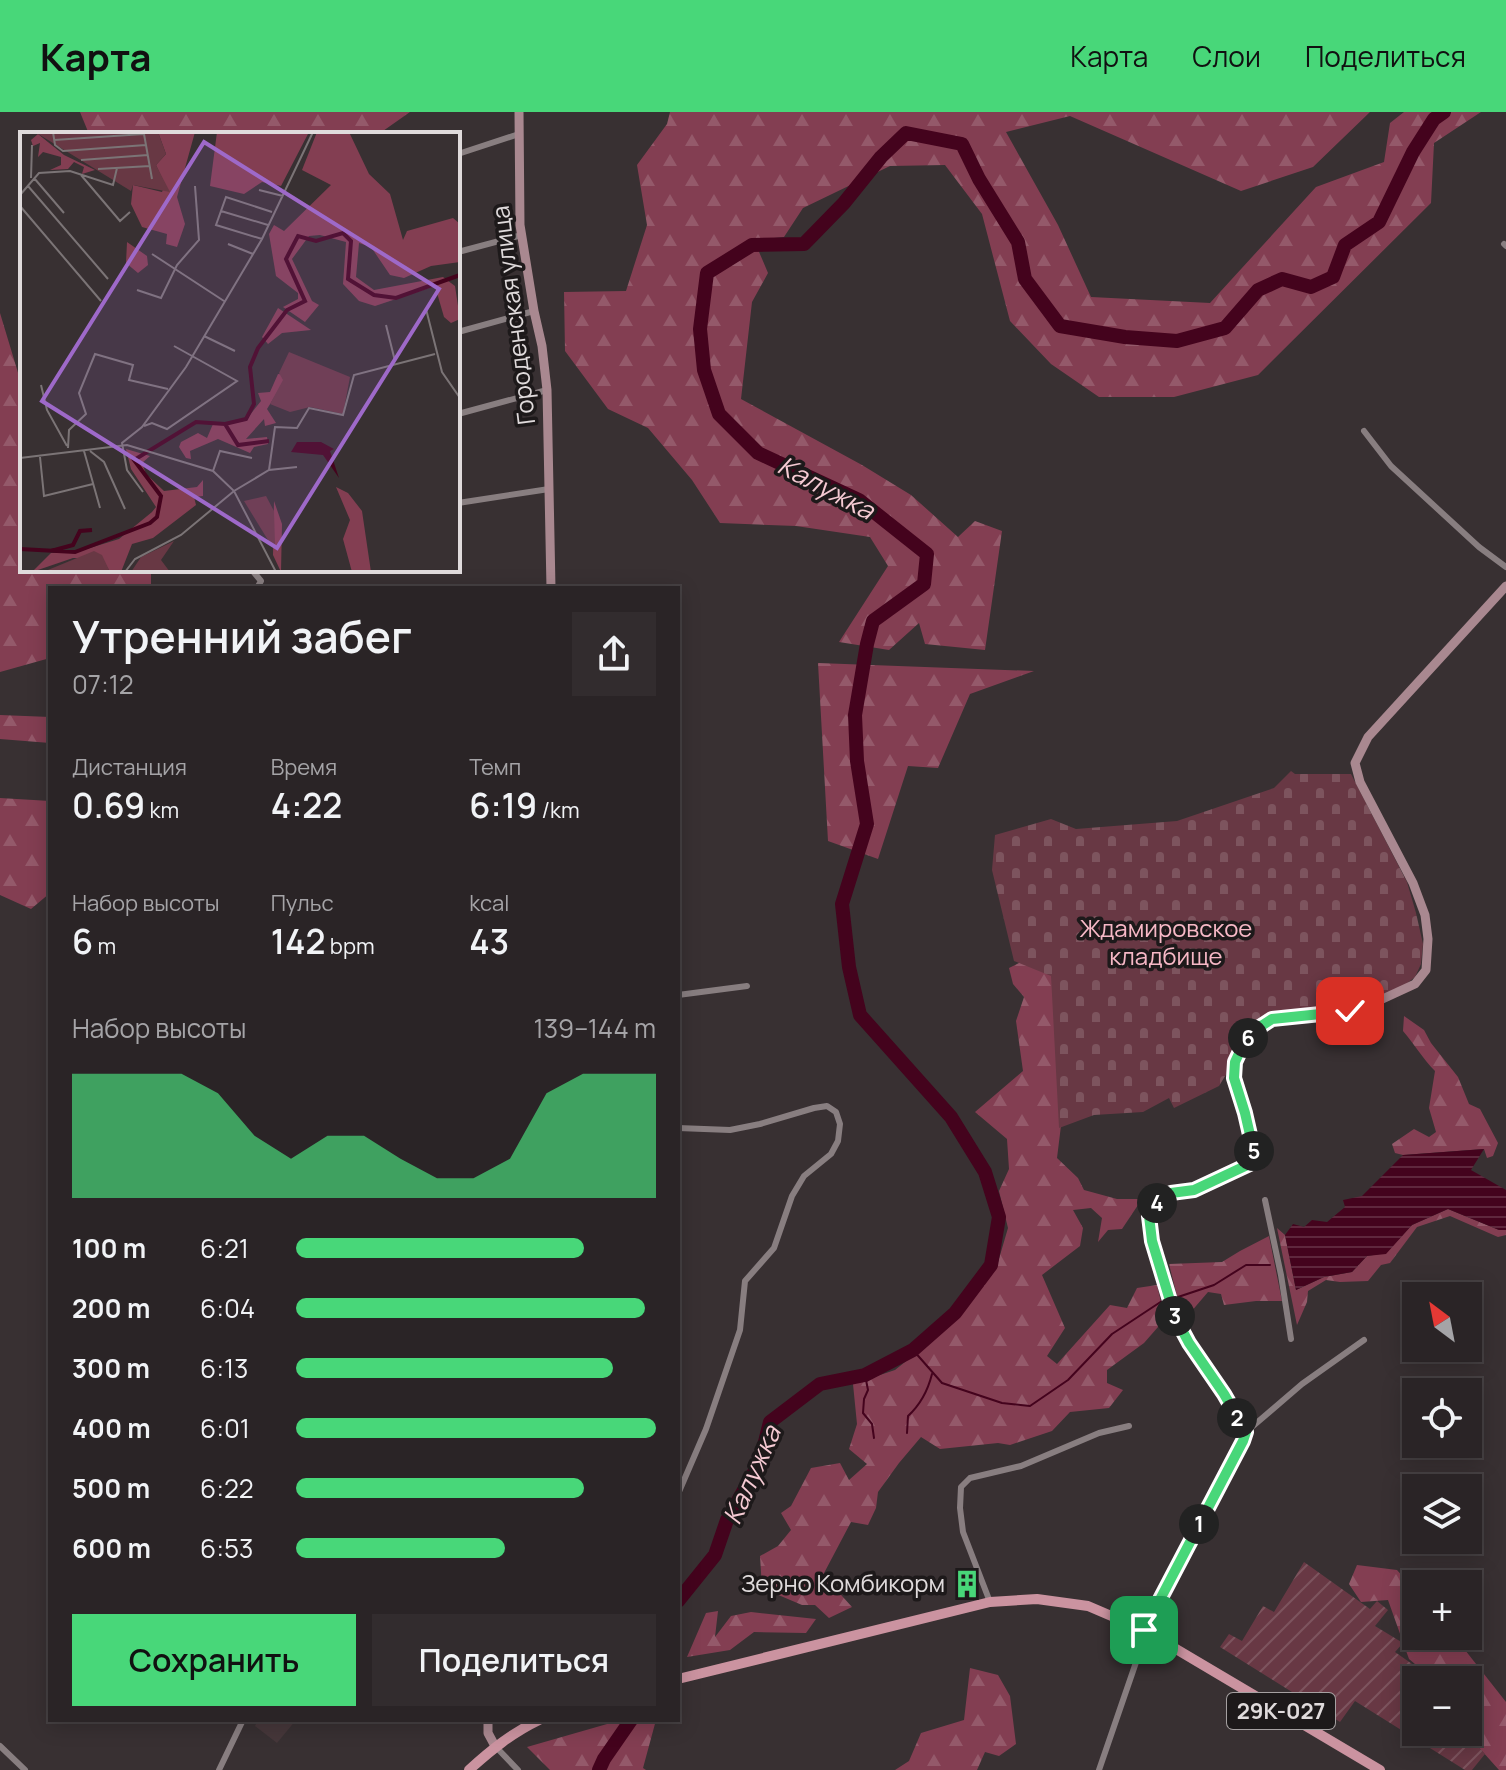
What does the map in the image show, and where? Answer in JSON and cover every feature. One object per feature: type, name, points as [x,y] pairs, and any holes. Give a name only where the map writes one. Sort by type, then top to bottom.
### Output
[{"type":"main road","points":[[680,1679],[990,1602],[1037,1599],[1088,1606],[1144,1630]]},
{"type":"main road","name":"29К-027","points":[[1144,1630],[1380,1770]]},
{"type":"main road","points":[[469,1770],[495,1746],[535,1722]]},
{"type":"street","name":"Городенская улица","points":[[519,112],[520,225],[547,390],[551,586]]},
{"type":"street","points":[[460,153],[519,134]]},
{"type":"street","points":[[460,251],[522,235]]},
{"type":"street","points":[[460,331],[534,311]]},
{"type":"street","points":[[460,413],[547,390]]},
{"type":"street","points":[[1364,431],[1391,466],[1479,547],[1506,567]]},
{"type":"street","points":[[460,503],[549,489]]},
{"type":"street","points":[[1246,1432],[1175,1317],[1152,1241],[1149,1216],[1160,1200],[1171,1193],[1194,1190],[1256,1161],[1234,1078],[1235,1062],[1252,1032],[1272,1019],[1350,1011],[1376,1002],[1415,984],[1426,970],[1428,939],[1425,915],[1413,883],[1360,782],[1355,763],[1368,737],[1506,586]]},
{"type":"street","points":[[680,995],[747,986]]},
{"type":"street","points":[[680,1128],[730,1130],[827,1106],[836,1112],[840,1124],[838,1141],[831,1154],[804,1176],[792,1196],[774,1248],[745,1281],[740,1330],[706,1429],[680,1489]]},
{"type":"street","points":[[1265,1200],[1291,1339]]},
{"type":"street","points":[[1099,1770],[1143,1642],[1144,1630],[1246,1432],[1302,1384],[1364,1340]]},
{"type":"street","points":[[990,1602],[963,1532],[961,1487],[970,1478],[1021,1466],[1099,1433],[1129,1426]]},
{"type":"street","points":[[219,1770],[242,1722]]},
{"type":"street","points":[[488,1722],[488,1733],[495,1746],[518,1770]]},
{"type":"street","points":[[0,1746],[25,1770]]},
{"type":"shaded area","points":[[1484,1149],[1471,1170],[1506,1190],[1506,1230],[1448,1209],[1412,1225],[1386,1254],[1367,1256],[1352,1272],[1324,1277],[1296,1290],[1285,1235],[1293,1224],[1304,1227],[1312,1220],[1327,1222],[1345,1207],[1343,1200],[1362,1196],[1403,1155]]},
{"type":"shaded area","points":[[257,1722],[294,1722],[277,1743],[255,1726]]},
{"type":"green space","points":[[80,112],[410,112],[383,132],[88,132]]},
{"type":"green space","points":[[670,112],[1370,112],[1313,167],[1241,191],[1070,116],[1006,132],[1058,225],[1091,297],[1210,303],[1316,187],[1384,162],[1390,123],[1404,112],[1481,112],[1434,143],[1431,203],[1258,375],[1174,397],[1099,397],[1051,364],[1010,321],[982,214],[945,165],[890,166],[803,208],[784,237],[754,240],[768,273],[752,302],[741,399],[911,495],[958,537],[975,521],[1002,531],[985,650],[925,644],[919,623],[889,650],[839,642],[888,566],[870,537],[796,526],[720,523],[692,480],[648,428],[608,409],[565,351],[564,292],[626,291],[647,225],[637,165],[667,124]]},
{"type":"green space","points":[[0,313],[20,379],[20,572],[151,572],[151,586],[48,586],[48,659],[0,672]]},
{"type":"green space","points":[[818,663],[1034,671],[970,694],[938,768],[908,766],[878,859],[828,841]]},
{"type":"green space","points":[[0,715],[48,717],[48,743],[0,739]]},
{"type":"green space","name":"Ждамировское кладбище","points":[[1291,771],[1295,774],[1351,774],[1407,882],[1423,944],[1421,964],[1415,977],[1401,988],[1356,1003],[1267,1017],[1251,1027],[1236,1048],[1230,1068],[1219,1086],[1174,1108],[1169,1098],[1143,1112],[1094,1115],[1059,1128],[1051,976],[1014,961],[992,870],[995,835],[1051,819],[1076,829],[1177,821],[1274,788]]},
{"type":"green space","points":[[0,798],[48,801],[48,895],[31,909],[0,895]]},
{"type":"green space","points":[[1057,944],[1065,1093],[1057,1158],[1078,1178],[1084,1190],[1117,1199],[1142,1199],[1122,1229],[1108,1230],[1098,1242],[1102,1218],[1091,1208],[1073,1210],[1083,1228],[1080,1246],[1042,1275],[1065,1328],[1047,1356],[1057,1364],[1110,1305],[1127,1308],[1137,1288],[1157,1285],[1165,1319],[1144,1343],[1107,1370],[1107,1383],[1123,1390],[1109,1408],[1070,1412],[1052,1431],[1010,1445],[998,1443],[940,1449],[921,1437],[878,1492],[876,1508],[868,1525],[851,1522],[823,1575],[852,1607],[829,1618],[815,1605],[802,1605],[762,1588],[760,1556],[778,1546],[791,1530],[781,1513],[791,1506],[811,1468],[840,1463],[849,1480],[867,1464],[849,1449],[857,1424],[853,1384],[895,1370],[944,1331],[996,1269],[1008,1228],[999,1191],[1009,1169],[1007,1139],[975,1112],[1023,1071],[1016,1021],[1024,997],[1013,984],[1009,968]]},
{"type":"green space","points":[[1404,1016],[1424,1030],[1458,1077],[1469,1104],[1480,1109],[1498,1143],[1493,1156],[1487,1158],[1484,1149],[1395,1153],[1392,1144],[1414,1129],[1429,1137],[1436,1132],[1429,1108],[1435,1071],[1403,1031]]},
{"type":"green space","points":[[1448,1209],[1506,1230],[1506,1235],[1498,1237],[1450,1216],[1417,1227],[1390,1263],[1381,1265],[1368,1281],[1326,1280],[1308,1291],[1307,1302],[1297,1325],[1277,1228],[1285,1235],[1296,1290],[1324,1277],[1352,1272],[1367,1256],[1386,1253],[1412,1225]]},
{"type":"green space","points":[[1269,1236],[1282,1301],[1224,1305],[1221,1294],[1208,1292],[1190,1313],[1180,1308],[1169,1264],[1222,1262]]},
{"type":"green space","points":[[1304,1562],[1370,1609],[1377,1601],[1388,1610],[1375,1626],[1402,1642],[1395,1652],[1415,1666],[1402,1666],[1402,1730],[1355,1701],[1340,1722],[1220,1647],[1229,1634],[1242,1641],[1263,1606],[1274,1612]]},
{"type":"green space","points":[[1357,1565],[1397,1570],[1402,1576],[1402,1639],[1388,1600],[1361,1602],[1349,1584]]},
{"type":"green space","points":[[718,1611],[715,1637],[731,1616],[751,1612],[816,1619],[806,1633],[754,1632],[730,1650],[687,1657],[706,1613]]},
{"type":"green space","points":[[1406,1650],[1465,1650],[1478,1666],[1417,1666],[1409,1659]]},
{"type":"green space","points":[[970,1668],[998,1675],[1010,1696],[1016,1744],[999,1756],[985,1752],[977,1770],[895,1770],[909,1761],[921,1733],[964,1720]]},
{"type":"green space","points":[[1482,1672],[1506,1702],[1506,1770],[1499,1770],[1478,1746],[1482,1746]]},
{"type":"green space","points":[[614,1722],[655,1722],[643,1768],[646,1770],[550,1770],[527,1747]]},
{"type":"green space","points":[[1427,1746],[1478,1746],[1485,1754],[1472,1770],[1465,1770]]},
{"type":"waterway","name":"Калужка","points":[[680,1599],[715,1555],[727,1520],[760,1462],[770,1422],[820,1384],[865,1375],[913,1350],[955,1313],[991,1265],[999,1217],[985,1172],[951,1117],[860,1015],[849,967],[842,904],[867,824],[857,761],[855,715],[867,644],[873,621],[924,584],[927,554],[859,500],[758,453],[719,414],[704,370],[700,329],[707,273],[752,245],[804,244],[906,133],[962,144],[979,179],[1018,242],[1025,279],[1060,326],[1125,337],[1177,341],[1225,328],[1258,290],[1282,279],[1311,287],[1333,277],[1345,245],[1379,222],[1413,152],[1434,119],[1444,112]]},
{"type":"waterway","points":[[1178,1297],[1214,1285],[1246,1265],[1270,1265]]},
{"type":"waterway","points":[[913,1350],[942,1383],[1002,1403],[1030,1406],[1068,1380],[1112,1334],[1162,1301]]},
{"type":"waterway","points":[[907,1433],[908,1416],[923,1397],[932,1374]]},
{"type":"waterway","points":[[865,1375],[868,1390],[863,1413],[872,1424],[874,1438]]},
{"type":"waterway","name":"Калужка","points":[[599,1770],[630,1722]]},
{"type":"place","name":"Зерно Комбикорм","points":[[967,1584]]},
{"type":"route","points":[[1144,1630],[1246,1432],[1175,1317],[1152,1241],[1149,1216],[1160,1200],[1171,1193],[1194,1190],[1256,1161],[1234,1078],[1235,1062],[1252,1032],[1272,1019],[1350,1011]]}]
